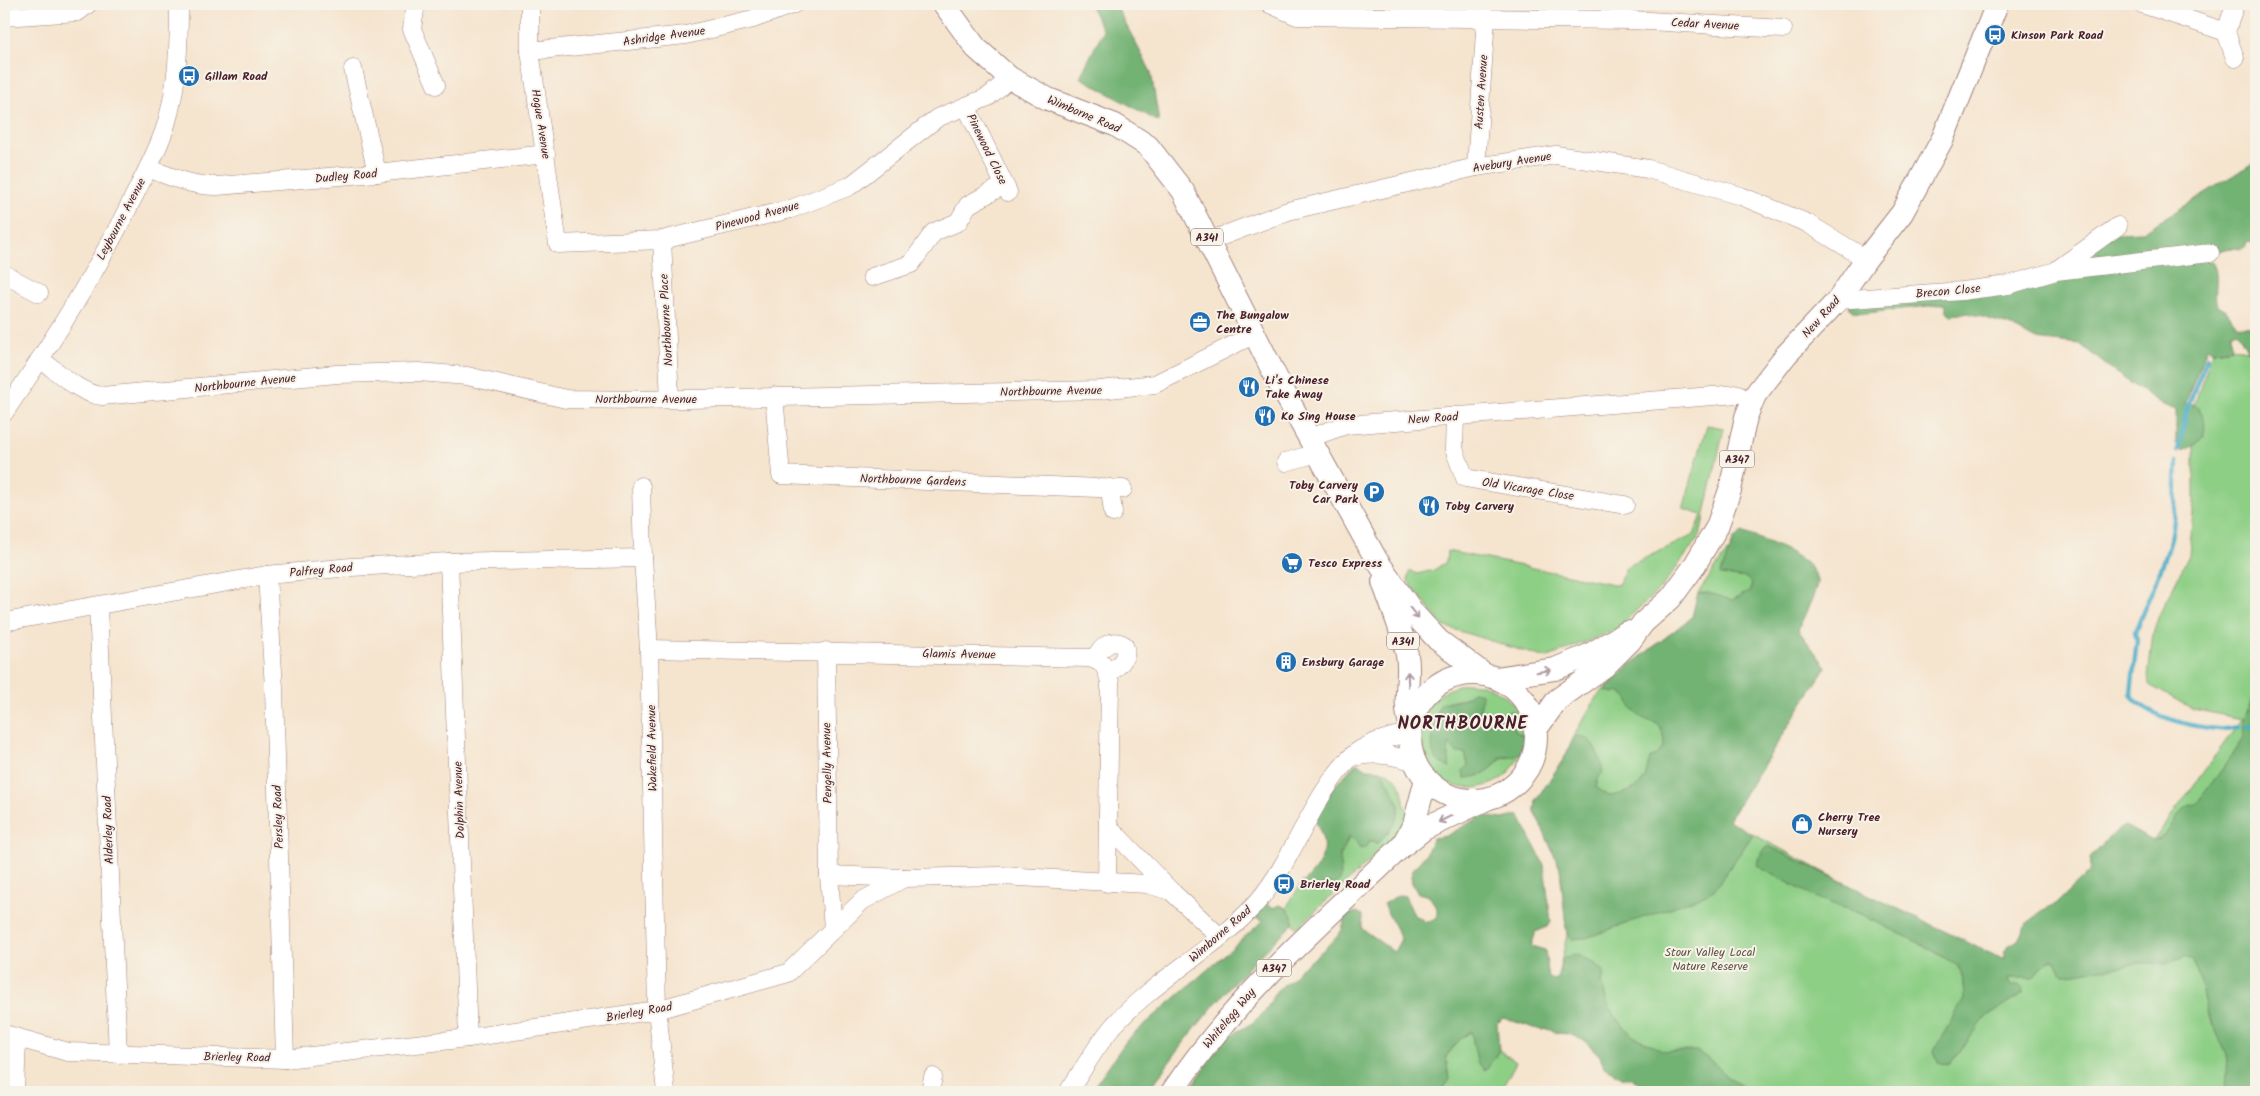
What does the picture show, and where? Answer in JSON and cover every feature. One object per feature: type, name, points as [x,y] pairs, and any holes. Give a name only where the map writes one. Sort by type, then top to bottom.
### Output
[{"type":"main road","name":"Wimborne Road","points":[[944,4],[976,48],[1010,78],[1048,99],[1115,125],[1148,146],[1183,190],[1313,445],[1376,559],[1414,614],[1438,640],[1490,676]]},
{"type":"main road","name":"New Road","points":[[1536,731],[1556,700],[1605,666],[1630,641],[1643,623],[1676,591],[1693,568],[1717,527],[1730,490],[1746,417],[1755,395],[1786,355],[1838,300],[1866,259],[1902,213],[1943,138],[1997,4]]},
{"type":"main road","name":"Wimborne Road","points":[[1376,559],[1407,656],[1408,691],[1406,711],[1410,729]]},
{"type":"main road","name":"New Road","points":[[1490,676],[1555,669],[1588,655],[1643,623]]},
{"type":"main road","points":[[1471,674],[1490,676],[1511,687],[1523,699],[1532,714],[1536,731],[1535,749],[1529,766],[1519,780],[1505,791],[1489,798],[1472,800],[1455,797],[1439,790],[1420,771],[1412,753],[1410,729],[1414,713],[1421,700],[1437,685],[1456,676],[1471,674]]},
{"type":"main road","name":"Whitelegg Way","points":[[1401,847],[1414,824],[1420,771]]},
{"type":"main road","name":"Whitelegg Way","points":[[1172,1092],[1192,1063],[1257,984],[1401,847],[1424,829],[1489,798]]},
{"type":"street","points":[[4,17],[78,12],[88,4]]},
{"type":"street","name":"Leybourne Avenue","points":[[4,413],[96,267],[123,219],[148,168],[166,125],[175,82],[178,59],[179,4]]},
{"type":"street","points":[[416,4],[412,29],[436,85]]},
{"type":"street","name":"Hogue Avenue","points":[[530,4],[530,51],[558,244]]},
{"type":"street","name":"Ashridge Avenue","points":[[530,51],[686,35],[753,19],[794,4]]},
{"type":"street","name":"Cedar Avenue","points":[[1270,4],[1297,16],[1632,20],[1783,29]]},
{"type":"street","points":[[2142,4],[2226,32]]},
{"type":"street","points":[[2235,4],[2226,32],[2235,58]]},
{"type":"street","name":"Austen Avenue","points":[[1476,167],[1486,17]]},
{"type":"street","points":[[353,69],[377,173]]},
{"type":"street","name":"Pinewood Avenue","points":[[558,244],[662,240],[791,209],[850,186],[937,118],[988,96],[1010,78]]},
{"type":"street","name":"Pinewood Close","points":[[872,277],[911,264],[934,232],[958,222],[968,204],[1006,189],[966,106]]},
{"type":"street","name":"Dudley Road","points":[[148,168],[176,179],[203,186],[377,173],[546,154]]},
{"type":"street","name":"Avebury Avenue","points":[[1209,241],[1288,211],[1476,167],[1556,155],[1648,169],[1740,196],[1807,223],[1866,259]]},
{"type":"street","name":"Brecon Close","points":[[2056,271],[2118,226]]},
{"type":"street","name":"Northbourne Place","points":[[662,240],[670,399]]},
{"type":"street","name":"Brecon Close","points":[[1838,300],[1962,291],[2008,285],[2056,271],[2210,253]]},
{"type":"street","points":[[4,274],[39,293]]},
{"type":"street","name":"Northbourne Avenue","points":[[40,358],[75,384],[94,395],[102,396],[337,374],[419,372],[467,376],[566,399],[670,399],[1100,390],[1155,384],[1255,334]]},
{"type":"street","name":"New Road","points":[[1313,445],[1346,425],[1738,394]]},
{"type":"street","name":"Northbourne Gardens","points":[[774,396],[781,475],[1117,489],[1113,513]]},
{"type":"street","name":"Old Vicarage Close","points":[[1455,416],[1454,449],[1465,478],[1625,505]]},
{"type":"street","points":[[1286,462],[1313,445]]},
{"type":"street","name":"Wakefield Avenue","points":[[641,486],[643,558],[649,649],[657,1010],[666,1092]]},
{"type":"street","name":"Palfrey Road","points":[[4,622],[267,575],[351,567],[449,562],[643,558]]},
{"type":"street","name":"Dolphin Avenue","points":[[449,562],[468,1038]]},
{"type":"street","name":"Persley Road","points":[[267,575],[274,688],[285,1059]]},
{"type":"street","name":"Alderley Road","points":[[98,606],[118,1054]]},
{"type":"street","points":[[1107,883],[1109,827],[1108,674],[1106,666],[1100,661],[1093,659],[1102,647],[1110,643],[1116,642],[1124,645],[1126,654],[1123,660],[1108,674]]},
{"type":"street","name":"Glamis Avenue","points":[[649,649],[826,651],[1093,659]]},
{"type":"street","name":"Pengelly Avenue","points":[[826,651],[829,875],[833,929]]},
{"type":"street","name":"Wimborne Road","points":[[1068,1092],[1115,1024],[1153,989],[1220,937],[1260,899],[1313,812],[1352,757],[1362,748],[1410,729]]},
{"type":"street","points":[[1352,757],[1373,753],[1392,754],[1420,771]]},
{"type":"street","points":[[1109,827],[1171,891]]},
{"type":"street","points":[[829,875],[904,878]]},
{"type":"street","name":"Brierley Road","points":[[10,1036],[68,1052],[285,1059],[468,1038],[657,1010],[788,973],[862,901],[904,878],[1001,876],[1147,884],[1171,891],[1220,937]]},
{"type":"street","points":[[10,1036],[15,1092]]},
{"type":"green space","points":[[1089,4],[1115,4],[1151,72],[1159,122],[1080,77],[1103,31]]},
{"type":"green space","points":[[2256,161],[2256,243],[2246,242],[2246,246],[2242,249],[2224,249],[2208,258],[2216,274],[2217,306],[2227,312],[2237,325],[2250,326],[2256,335],[2256,351],[2248,351],[2237,331],[2231,332],[2232,348],[2213,351],[2207,348],[2185,404],[2197,407],[2200,410],[2204,419],[2205,429],[2196,444],[2182,451],[2176,443],[2176,410],[2163,405],[2113,371],[2080,344],[2034,339],[2009,325],[1968,313],[1950,315],[1946,311],[1946,304],[1867,313],[1854,312],[1849,308],[1850,304],[2083,264],[2092,257],[2095,245],[2113,233],[2143,232]]},
{"type":"green space","name":"Stour Valley Local Nature Reserve","points":[[2232,348],[2256,351],[2256,1092],[1674,1092],[1557,981],[1567,935],[1560,868],[1535,812],[1536,800],[1565,757],[1578,728],[1597,696],[1625,669],[1692,617],[1698,593],[1727,552],[1817,583],[1798,630],[1826,667],[1728,821],[2013,972],[2094,872],[2153,841],[2242,719],[2193,709],[2151,686],[2148,677],[2153,633],[2159,615],[2189,555],[2194,502],[2194,446],[2204,436],[2200,410],[2194,405],[2213,351]]},
{"type":"green space","points":[[1707,425],[1724,428],[1700,536],[1662,587],[1615,630],[1546,658],[1443,626],[1408,581],[1410,570],[1417,574],[1434,570],[1446,562],[1447,551],[1618,585],[1626,567],[1694,535],[1702,515],[1683,509]]},
{"type":"green space","points":[[1742,532],[1798,557],[1815,573],[1816,586],[1798,630],[1826,667],[1728,820],[1751,833],[1752,836],[1714,890],[1698,898],[1586,938],[1571,939],[1568,936],[1566,927],[1560,868],[1535,812],[1536,800],[1565,757],[1574,737],[1581,736],[1586,738],[1595,748],[1603,773],[1599,777],[1596,787],[1608,796],[1636,788],[1644,780],[1650,759],[1656,756],[1664,747],[1661,729],[1655,723],[1635,712],[1623,694],[1618,691],[1614,693],[1604,690],[1625,669],[1692,617],[1698,593],[1710,593],[1731,600],[1749,592],[1752,583],[1746,578],[1720,575],[1734,539]]},
{"type":"green space","points":[[1469,683],[1492,689],[1509,700],[1516,708],[1520,718],[1524,740],[1522,735],[1516,734],[1513,729],[1514,723],[1499,713],[1488,724],[1483,720],[1480,710],[1481,703],[1466,696],[1443,703],[1435,719],[1433,753],[1448,751],[1449,743],[1455,751],[1465,753],[1468,765],[1464,777],[1480,775],[1490,770],[1501,758],[1514,757],[1522,751],[1513,767],[1500,780],[1488,785],[1464,788],[1445,781],[1430,767],[1422,748],[1421,727],[1428,708],[1444,692]]},
{"type":"green space","points":[[2256,687],[2256,1069],[2250,1092],[2225,1092],[2227,1055],[2206,1010],[2197,970],[2192,960],[2185,957],[2166,964],[2139,963],[2069,974],[2062,974],[2056,961],[2052,959],[2046,962],[2033,978],[2010,978],[2008,980],[2010,985],[2019,985],[2024,990],[2024,993],[1987,1016],[1950,1064],[1938,1063],[1934,1050],[1964,999],[1962,972],[1958,966],[1925,946],[1858,913],[1817,898],[1757,866],[1762,851],[1768,846],[1998,957],[2004,958],[2004,952],[2008,946],[2018,940],[2025,926],[2043,910],[2056,904],[2089,872],[2092,856],[2117,831],[2125,826],[2153,841],[2161,839],[2180,814],[2189,806],[2196,804],[2244,737],[2243,719],[2251,704]]},
{"type":"green space","points":[[1473,692],[1482,694],[1480,710],[1483,720],[1488,724],[1499,713],[1512,711],[1515,729],[1518,734],[1522,735],[1524,740],[1522,751],[1514,757],[1501,757],[1494,766],[1481,775],[1464,778],[1463,771],[1468,765],[1465,753],[1457,753],[1449,744],[1450,767],[1437,760],[1432,748],[1432,741],[1439,707],[1443,703],[1457,701]]},
{"type":"green space","points":[[1357,762],[1367,769],[1381,770],[1398,801],[1397,817],[1393,825],[1376,845],[1374,841],[1369,841],[1366,847],[1361,849],[1358,843],[1349,836],[1340,855],[1341,879],[1336,884],[1325,884],[1311,892],[1306,888],[1304,882],[1317,868],[1323,853],[1322,837],[1314,820],[1332,789]]},
{"type":"green space","points":[[1381,770],[1396,779],[1402,789],[1405,808],[1411,810],[1398,835],[1297,928],[1286,908],[1302,882],[1304,882],[1306,888],[1318,890],[1336,864],[1349,836],[1358,843],[1374,841],[1376,844],[1400,807]]},
{"type":"green space","points":[[1519,815],[1544,865],[1551,922],[1547,927],[1536,932],[1531,946],[1545,950],[1549,978],[1557,980],[1562,959],[1575,954],[1593,962],[1605,972],[1602,981],[1606,1000],[1613,1014],[1633,1036],[1664,1051],[1697,1051],[1714,1063],[1726,1076],[1751,1092],[1657,1092],[1640,1085],[1632,1078],[1624,1078],[1604,1067],[1600,1056],[1585,1041],[1569,1034],[1557,1033],[1548,1029],[1541,1030],[1503,1018],[1497,1024],[1499,1050],[1486,1071],[1477,1062],[1471,1031],[1459,1040],[1446,1056],[1449,1081],[1441,1092],[1188,1092],[1225,1039],[1252,1023],[1265,1012],[1276,991],[1336,938],[1342,930],[1346,915],[1357,912],[1362,915],[1362,929],[1394,952],[1401,939],[1383,904],[1399,895],[1405,896],[1414,915],[1426,922],[1437,919],[1437,908],[1429,896],[1418,893],[1412,883],[1411,876],[1412,871],[1426,854],[1433,838],[1446,836],[1482,816],[1503,819]]},
{"type":"green space","points":[[1265,902],[1274,908],[1280,905],[1286,908],[1290,912],[1293,924],[1234,983],[1198,1025],[1148,1092],[1090,1092],[1127,1040],[1263,921],[1253,917]]},
{"type":"green space","points":[[1472,1031],[1475,1046],[1486,1070],[1499,1050],[1516,1062],[1500,1092],[1441,1092],[1449,1081],[1446,1057],[1459,1040]]},
{"type":"waterway","points":[[2178,450],[2188,406],[2207,358]]},
{"type":"waterway","points":[[2177,461],[2175,512],[2172,532],[2163,565],[2135,633],[2137,640],[2131,693],[2136,701],[2145,708],[2170,719],[2209,728],[2224,729],[2238,727]]},
{"type":"waterway","points":[[2246,726],[2256,726]]},
{"type":"place","name":"Kinson Park Road","points":[[1995,35]]},
{"type":"place","name":"Gillam Road","points":[[189,76]]},
{"type":"place","name":"The Bungalow Centre","points":[[1200,322]]},
{"type":"place","name":"Li's Chinese Take Away","points":[[1249,387]]},
{"type":"place","name":"Ko Sing House","points":[[1265,416]]},
{"type":"place","name":"Toby Carvery Car Park","points":[[1374,492]]},
{"type":"place","name":"Toby Carvery","points":[[1429,506]]},
{"type":"place","name":"Tesco Express","points":[[1292,563]]},
{"type":"place","name":"Ensbury Garage","points":[[1286,662]]},
{"type":"place","name":"Cherry Tree Nursery","points":[[1802,824]]},
{"type":"place","name":"Brierley Road","points":[[1284,884]]},
{"type":"district","name":"NORTHBOURNE","points":[[1463,723]]}]
